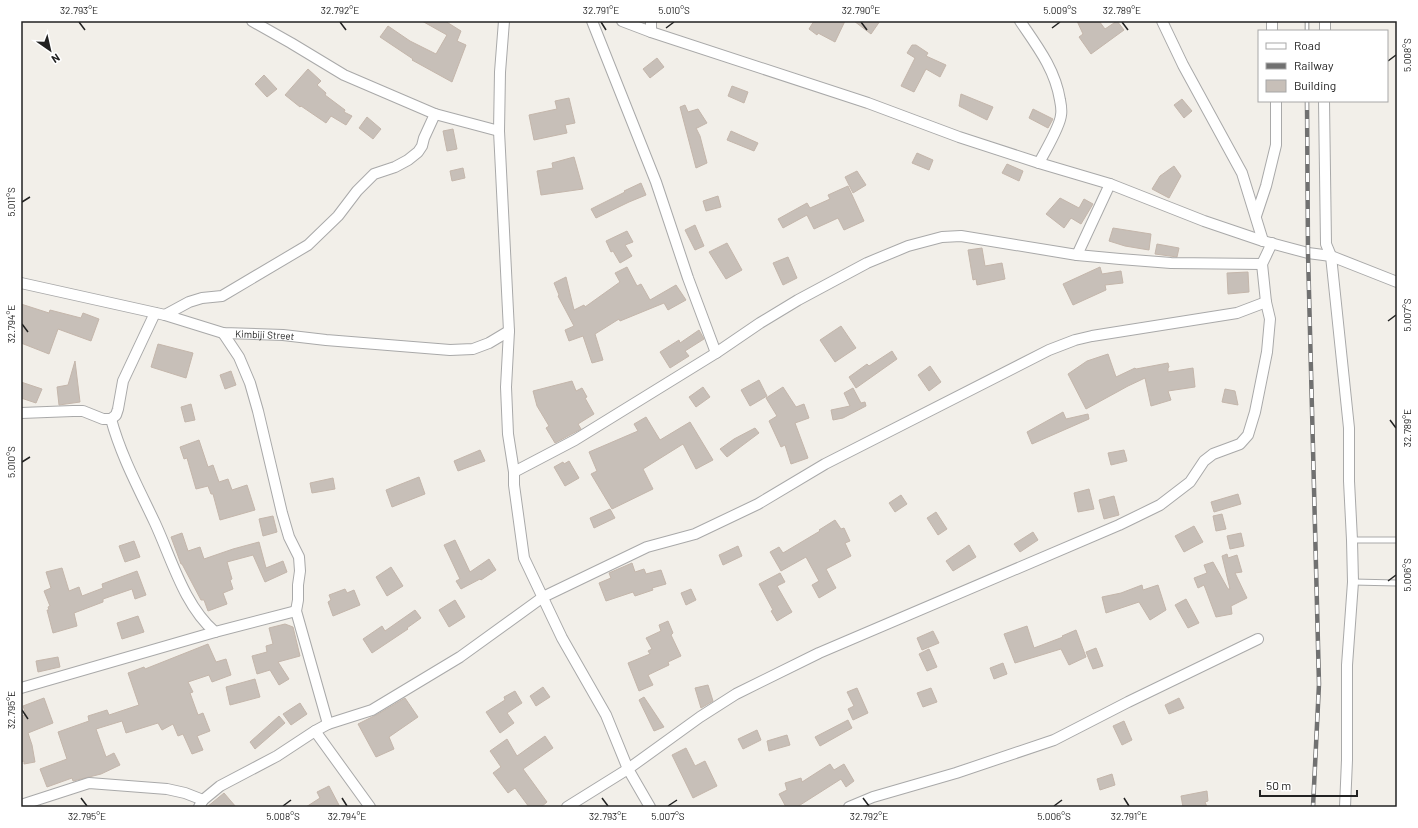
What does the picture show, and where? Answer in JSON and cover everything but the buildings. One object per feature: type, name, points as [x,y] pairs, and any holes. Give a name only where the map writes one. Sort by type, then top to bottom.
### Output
[{"type":"street","points":[[252,21],[344,75],[435,114],[499,130]]},
{"type":"street","points":[[504,21],[500,72],[499,130],[509,331],[506,387],[508,434],[524,558],[562,638],[606,715],[628,769],[650,807]]},
{"type":"street","points":[[592,21],[656,182],[688,278],[716,353]]},
{"type":"street","points":[[622,21],[651,32],[868,103],[959,137],[1110,184],[1204,221],[1268,242],[1308,253],[1331,256],[1397,282]]},
{"type":"street","points":[[651,21],[651,32]]},
{"type":"street","points":[[1020,21],[1047,60],[1054,76],[1062,108],[1059,124],[1039,163]]},
{"type":"street","points":[[567,807],[628,769],[700,717],[736,694],[819,653],[1119,525],[1160,505],[1190,482],[1204,461],[1213,454],[1240,444],[1248,435],[1255,412],[1267,352],[1270,319],[1266,302],[1262,264],[1268,242],[1256,216],[1242,173],[1183,65],[1162,21]]},
{"type":"street","points":[[1256,216],[1266,186],[1276,145],[1276,102]]},
{"type":"street","points":[[1324,102],[1326,244],[1331,256],[1349,428],[1349,481],[1353,582],[1347,665],[1346,807]]},
{"type":"street","points":[[21,413],[73,410],[83,411],[103,419],[111,419],[116,415],[118,409],[123,381],[160,314],[202,298],[222,296],[308,246],[338,216],[357,191],[374,174],[395,168],[418,152],[422,146],[435,114]]},
{"type":"street","points":[[1077,255],[1110,184]]},
{"type":"street","points":[[514,472],[575,440],[716,353],[760,323],[798,300],[867,263],[908,246],[942,237],[962,236],[1077,255],[1171,263],[1262,264]]},
{"type":"street","name":"Kimbiji Street","points":[[21,283],[160,314],[223,332],[283,335],[450,350],[472,349],[489,343],[509,331]]},
{"type":"street","points":[[21,805],[89,783],[185,793],[201,804],[220,786],[276,756],[315,731],[328,724],[372,710],[460,657],[543,597],[647,548],[695,534],[758,504],[825,464],[1049,350],[1075,340],[1092,336],[1237,313],[1266,302]]},
{"type":"street","points":[[223,332],[238,357],[250,383],[282,512],[289,537],[298,557],[300,571],[296,611],[328,724]]},
{"type":"street","points":[[111,419],[128,469],[192,605],[205,624],[215,632]]},
{"type":"street","points":[[21,688],[215,632],[296,611]]},
{"type":"street","points":[[849,807],[873,797],[956,773],[1054,740],[1128,702],[1258,639]]},
{"type":"street","points":[[315,731],[370,807]]},
{"type":"lane","points":[[1352,540],[1397,540]]},
{"type":"lane","points":[[1353,582],[1397,583]]},
{"type":"railway","points":[[1307,21],[1307,30]]},
{"type":"railway","points":[[1307,102],[1308,253],[1319,684],[1313,807]]}]
